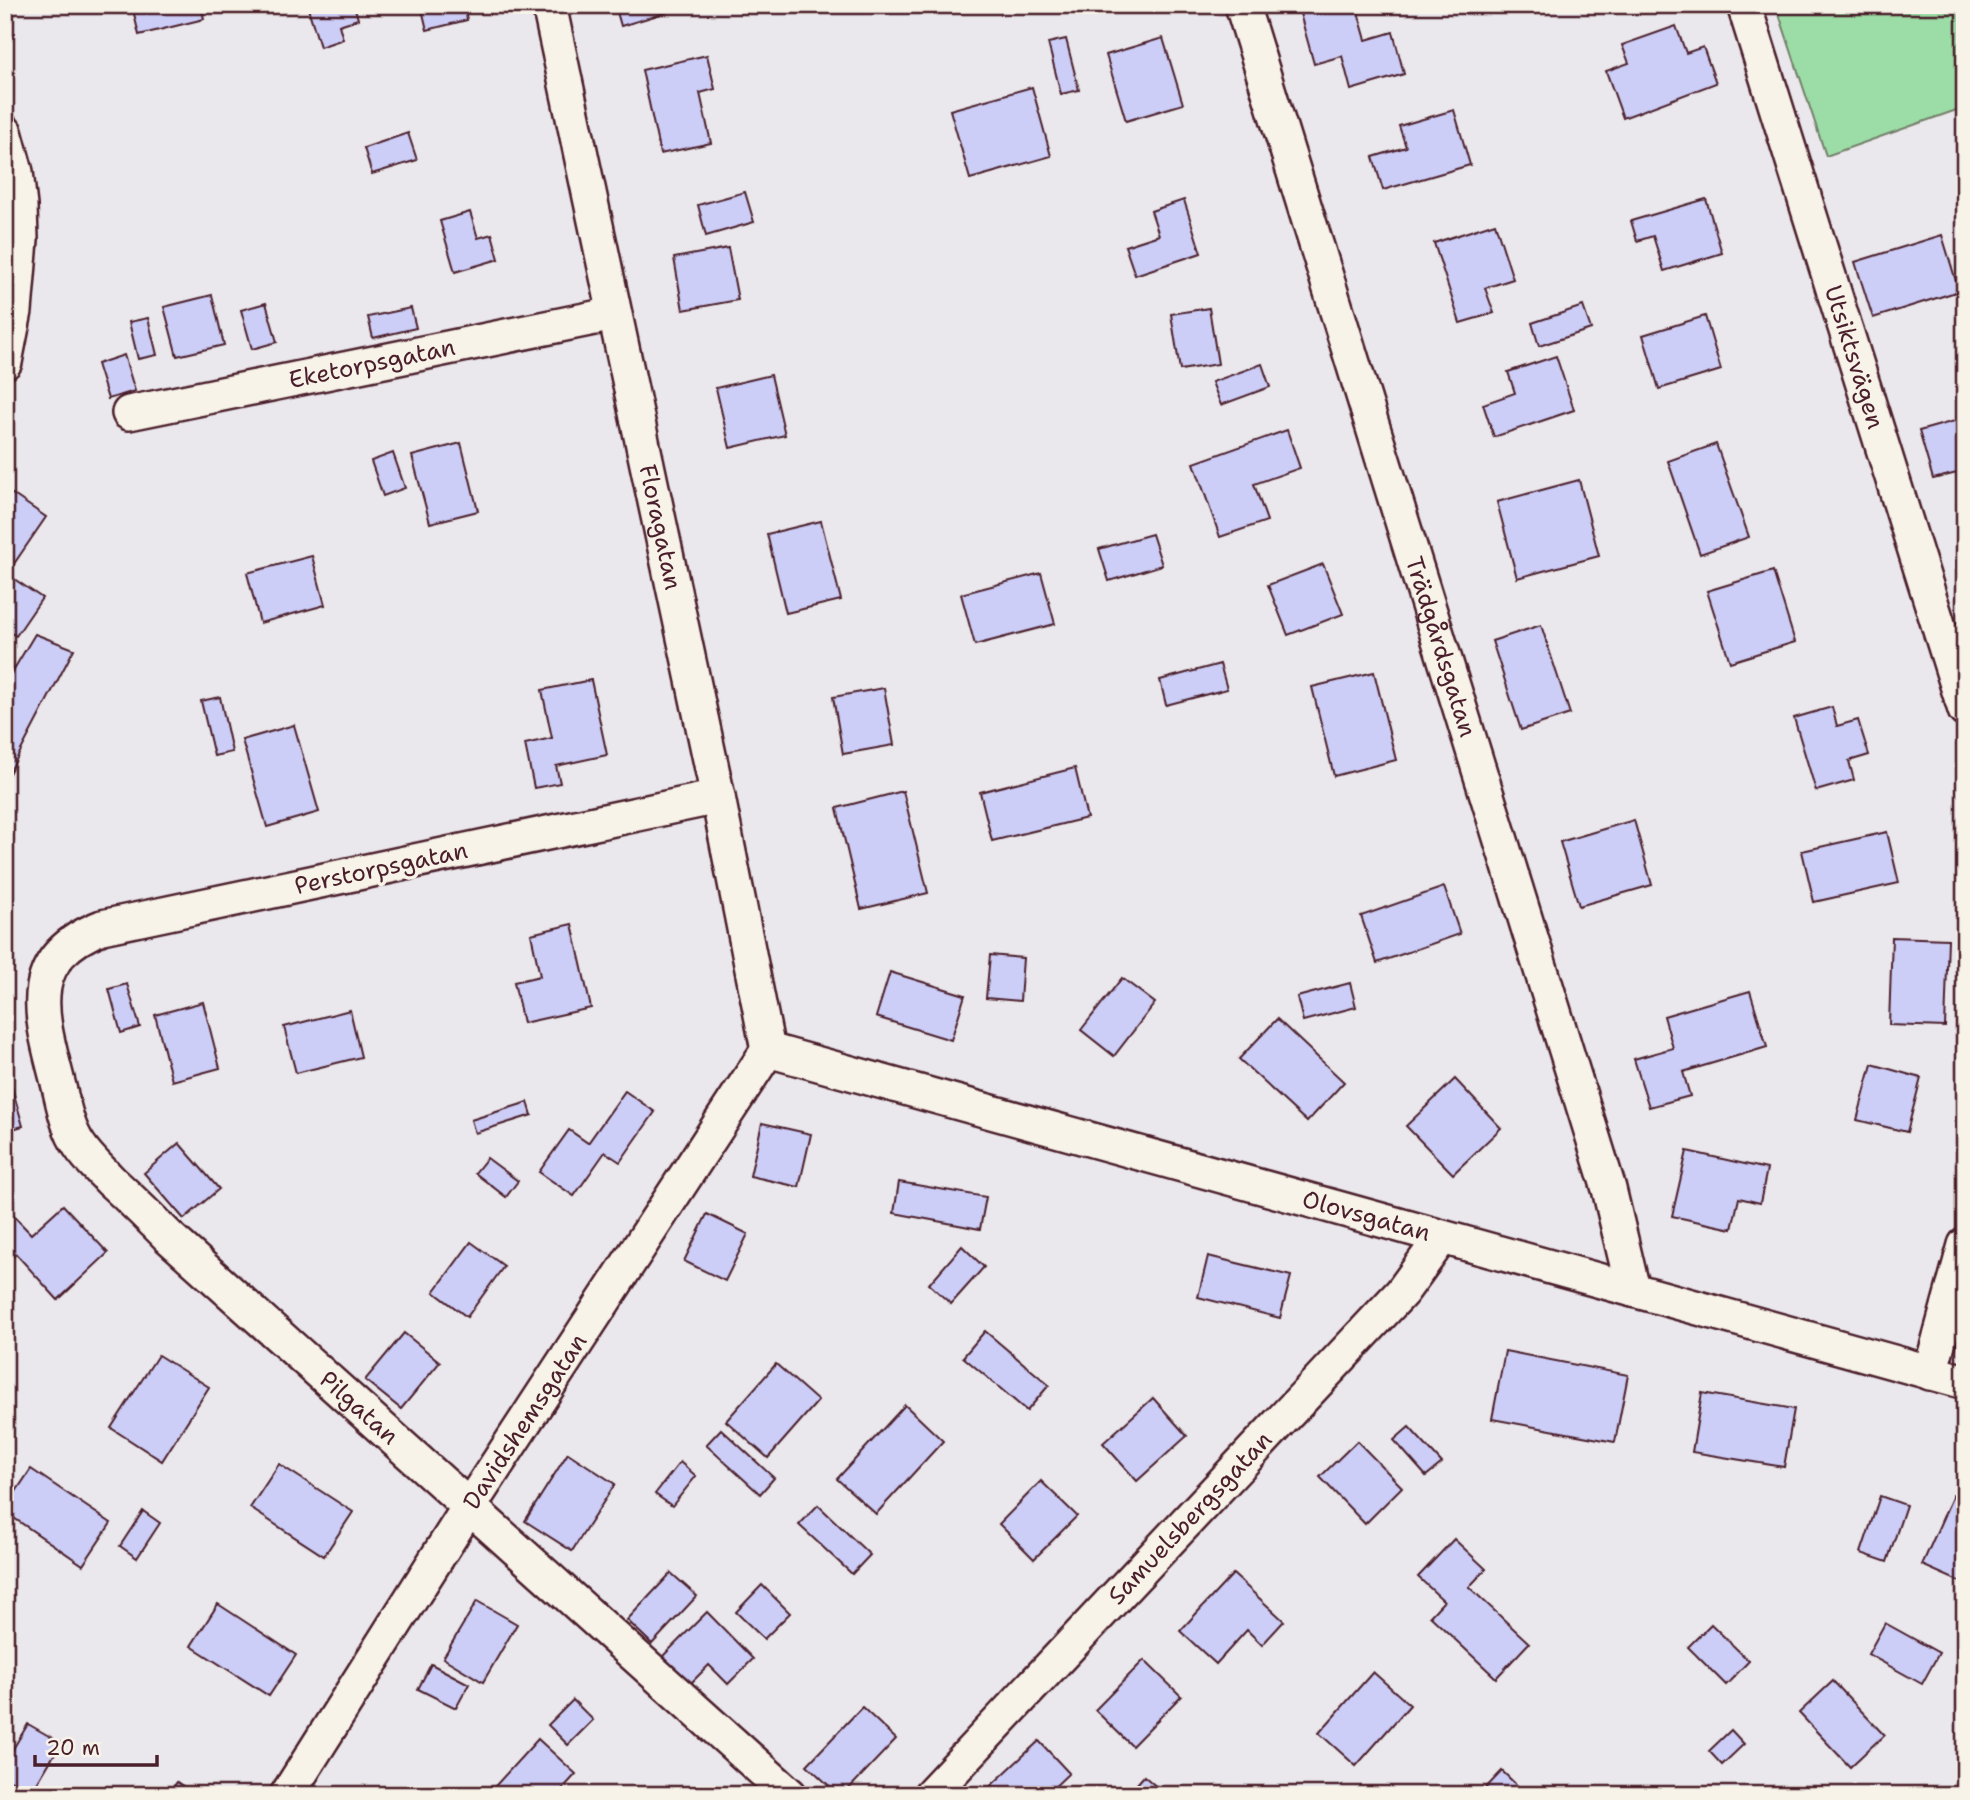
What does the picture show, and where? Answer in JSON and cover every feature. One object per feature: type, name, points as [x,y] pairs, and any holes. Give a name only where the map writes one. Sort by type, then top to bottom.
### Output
[{"type":"street","name":"Floragatan","points":[[549,5],[718,797],[768,1050]]},
{"type":"street","name":"Trädgårdsgatan","points":[[1242,5],[1609,1189],[1633,1290]]},
{"type":"street","name":"Utsiktsvägen","points":[[1744,5],[1965,710]]},
{"type":"street","points":[[5,132],[16,172],[21,240],[15,312],[5,362]]},
{"type":"street","name":"Eketorpsgatan","points":[[129,413],[614,314]]},
{"type":"street","name":"Perstorpsgatan","points":[[54,960],[85,933],[102,927],[718,797]]},
{"type":"street","name":"Pilgatan","points":[[54,960],[46,979],[42,1001],[43,1026],[68,1121],[78,1144],[91,1160],[169,1237],[790,1795]]},
{"type":"street","name":"Olovsgatan","points":[[768,1050],[1965,1382]]},
{"type":"street","name":"Davidshemsgatan","points":[[287,1795],[469,1507],[768,1050]]},
{"type":"street","name":"Samuelsbergsgatan","points":[[930,1795],[1402,1292],[1442,1237]]},
{"type":"street","points":[[1930,1373],[1965,1245]]},
{"type":"green space","points":[[1776,5],[1965,5],[1965,107],[1826,156]]},
{"type":"building","points":[[132,5],[201,5],[204,19],[139,35]]},
{"type":"building","points":[[307,5],[354,5],[358,19],[339,25],[343,39],[320,47]]},
{"type":"building","points":[[421,5],[464,5],[467,20],[427,30]]},
{"type":"building","points":[[615,5],[677,5],[678,9],[621,26]]},
{"type":"building","points":[[1083,5],[1106,5],[1085,13]]},
{"type":"building","points":[[1315,5],[1356,5],[1366,40],[1393,32],[1404,74],[1351,90],[1342,56],[1314,64],[1299,10]]},
{"type":"building","points":[[1676,26],[1686,53],[1703,47],[1716,83],[1623,118],[1606,71],[1629,63],[1622,45]]},
{"type":"building","points":[[1163,38],[1183,104],[1126,121],[1106,55]]},
{"type":"building","points":[[1066,39],[1079,90],[1061,94],[1048,43]]},
{"type":"building","points":[[707,55],[715,89],[700,93],[711,143],[660,154],[642,70]]},
{"type":"building","points":[[1032,87],[1051,156],[970,179],[950,110]]},
{"type":"building","points":[[1454,110],[1470,165],[1383,190],[1373,157],[1406,147],[1399,126]]},
{"type":"building","points":[[408,133],[417,160],[372,174],[364,148]]},
{"type":"building","points":[[745,192],[754,222],[706,236],[698,205]]},
{"type":"building","points":[[1706,199],[1722,253],[1664,271],[1653,236],[1637,241],[1631,221]]},
{"type":"building","points":[[1184,200],[1201,253],[1135,275],[1125,246],[1159,235],[1151,211]]},
{"type":"building","points":[[470,212],[478,238],[492,234],[499,259],[455,272],[440,221]]},
{"type":"building","points":[[1495,223],[1513,279],[1485,288],[1494,313],[1460,323],[1434,243]]},
{"type":"building","points":[[1942,235],[1959,291],[1873,318],[1855,262]]},
{"type":"building","points":[[728,248],[738,300],[683,310],[674,258]]},
{"type":"building","points":[[212,295],[224,345],[177,356],[164,307]]},
{"type":"building","points":[[266,303],[277,342],[252,349],[241,310]]},
{"type":"building","points":[[1583,306],[1591,329],[1539,346],[1532,323]]},
{"type":"building","points":[[411,308],[416,328],[373,338],[368,317]]},
{"type":"building","points":[[1209,308],[1218,364],[1180,370],[1171,314]]},
{"type":"building","points":[[1705,316],[1721,370],[1659,389],[1643,335]]},
{"type":"building","points":[[148,318],[157,355],[138,359],[129,322]]},
{"type":"building","points":[[124,355],[135,391],[108,399],[97,364]]},
{"type":"building","points":[[1556,356],[1574,410],[1494,437],[1483,404],[1515,393],[1508,372]]},
{"type":"building","points":[[1262,364],[1270,387],[1221,405],[1212,382]]},
{"type":"building","points":[[771,375],[785,435],[730,448],[716,388]]},
{"type":"building","points":[[1965,418],[1965,471],[1933,479],[1919,431]]},
{"type":"building","points":[[1287,430],[1300,468],[1254,484],[1267,521],[1220,537],[1194,463]]},
{"type":"building","points":[[461,443],[478,511],[430,523],[412,456]]},
{"type":"building","points":[[1716,444],[1749,537],[1700,554],[1668,461]]},
{"type":"building","points":[[393,453],[405,488],[383,496],[371,461]]},
{"type":"building","points":[[1579,480],[1599,556],[1517,578],[1497,502]]},
{"type":"building","points":[[5,489],[46,517],[7,574],[42,598],[16,636],[5,629]]},
{"type":"building","points":[[821,521],[841,600],[786,613],[767,534]]},
{"type":"building","points":[[1152,534],[1162,565],[1109,581],[1099,549]]},
{"type":"building","points":[[312,556],[325,605],[260,623],[247,573]]},
{"type":"building","points":[[1323,564],[1343,614],[1288,635],[1268,585]]},
{"type":"building","points":[[1773,571],[1795,642],[1730,662],[1707,591]]},
{"type":"building","points":[[1041,573],[1055,624],[975,645],[961,594]]},
{"type":"building","points":[[1541,625],[1570,714],[1521,730],[1492,641]]},
{"type":"building","points":[[35,634],[74,649],[5,781],[5,684]]},
{"type":"building","points":[[1220,664],[1227,689],[1166,705],[1160,680]]},
{"type":"building","points":[[1374,672],[1396,760],[1334,776],[1312,687]]},
{"type":"building","points":[[591,680],[607,755],[556,766],[560,783],[534,788],[525,744],[552,738],[542,690]]},
{"type":"building","points":[[884,688],[894,745],[843,754],[833,697]]},
{"type":"building","points":[[220,697],[232,752],[214,756],[201,701]]},
{"type":"building","points":[[1832,707],[1837,726],[1858,720],[1869,755],[1849,761],[1854,780],[1816,791],[1794,718]]},
{"type":"building","points":[[294,725],[319,812],[267,827],[242,740]]},
{"type":"building","points":[[1075,768],[1087,818],[992,841],[980,792]]},
{"type":"building","points":[[903,791],[928,893],[861,909],[837,808]]},
{"type":"building","points":[[1634,820],[1652,885],[1579,906],[1560,842]]},
{"type":"building","points":[[1887,832],[1899,883],[1814,902],[1802,851]]},
{"type":"building","points":[[1444,887],[1460,934],[1377,963],[1361,916]]},
{"type":"building","points":[[572,924],[591,1008],[523,1023],[514,982],[540,976],[531,934]]},
{"type":"building","points":[[1892,937],[1948,939],[1945,1027],[1889,1025]]},
{"type":"building","points":[[990,955],[1023,958],[1020,1001],[986,998]]},
{"type":"building","points":[[890,972],[965,995],[951,1040],[876,1017]]},
{"type":"building","points":[[1122,978],[1155,1003],[1114,1056],[1081,1030]]},
{"type":"building","points":[[1350,983],[1356,1007],[1303,1021],[1297,997]]},
{"type":"building","points":[[127,984],[140,1027],[121,1033],[109,989]]},
{"type":"building","points":[[1750,991],[1767,1047],[1683,1072],[1690,1096],[1649,1107],[1634,1059],[1673,1048],[1664,1016]]},
{"type":"building","points":[[203,1002],[220,1068],[172,1081],[155,1015]]},
{"type":"building","points":[[350,1010],[361,1057],[296,1073],[284,1027]]},
{"type":"building","points":[[1277,1019],[1344,1082],[1307,1122],[1239,1059]]},
{"type":"building","points":[[1872,1064],[1921,1078],[1907,1132],[1857,1120]]},
{"type":"building","points":[[1455,1079],[1501,1128],[1453,1174],[1406,1126]]},
{"type":"building","points":[[11,1084],[23,1126],[5,1131],[5,1085]]},
{"type":"building","points":[[625,1091],[655,1112],[620,1162],[605,1152],[574,1196],[539,1172],[569,1130],[588,1143]]},
{"type":"building","points":[[528,1102],[532,1115],[475,1133],[471,1120]]},
{"type":"building","points":[[762,1123],[811,1134],[799,1187],[750,1176]]},
{"type":"building","points":[[179,1143],[219,1189],[184,1219],[144,1173]]},
{"type":"building","points":[[1687,1151],[1767,1169],[1760,1203],[1739,1198],[1732,1229],[1672,1216]]},
{"type":"building","points":[[487,1158],[518,1181],[506,1197],[475,1173]]},
{"type":"building","points":[[899,1182],[986,1197],[980,1229],[894,1213]]},
{"type":"building","points":[[63,1205],[108,1253],[58,1300],[16,1254],[5,1264],[5,1212],[8,1210],[31,1234]]},
{"type":"building","points":[[707,1214],[748,1234],[725,1281],[684,1261]]},
{"type":"building","points":[[471,1242],[504,1266],[467,1317],[434,1292]]},
{"type":"building","points":[[962,1246],[984,1267],[951,1304],[929,1284]]},
{"type":"building","points":[[1208,1256],[1291,1276],[1280,1318],[1198,1297]]},
{"type":"building","points":[[985,1331],[1049,1385],[1027,1411],[963,1357]]},
{"type":"building","points":[[404,1333],[440,1362],[401,1409],[365,1380]]},
{"type":"building","points":[[1505,1351],[1628,1375],[1615,1442],[1492,1419]]},
{"type":"building","points":[[158,1355],[209,1387],[162,1461],[111,1428]]},
{"type":"building","points":[[776,1364],[818,1401],[768,1458],[726,1421]]},
{"type":"building","points":[[1702,1393],[1794,1409],[1784,1467],[1692,1452]]},
{"type":"building","points":[[1153,1398],[1187,1436],[1137,1481],[1103,1443]]},
{"type":"building","points":[[905,1405],[943,1441],[876,1514],[837,1479]]},
{"type":"building","points":[[1409,1427],[1442,1463],[1426,1476],[1394,1440]]},
{"type":"building","points":[[721,1429],[774,1478],[760,1494],[706,1445]]},
{"type":"building","points":[[1357,1441],[1402,1487],[1365,1524],[1320,1477]]},
{"type":"building","points":[[568,1453],[615,1484],[572,1551],[525,1521]]},
{"type":"building","points":[[680,1462],[696,1476],[672,1506],[655,1494]]},
{"type":"building","points":[[279,1464],[353,1512],[324,1556],[250,1508]]},
{"type":"building","points":[[31,1469],[111,1523],[83,1565],[5,1512]]},
{"type":"building","points":[[1041,1481],[1077,1516],[1034,1559],[999,1524]]},
{"type":"building","points":[[1953,1495],[1965,1500],[1965,1584],[1922,1565]]},
{"type":"building","points":[[1880,1496],[1906,1505],[1887,1562],[1861,1553]]},
{"type":"building","points":[[818,1505],[870,1555],[852,1574],[799,1525]]},
{"type":"building","points":[[143,1511],[160,1523],[137,1558],[120,1546]]},
{"type":"building","points":[[1454,1539],[1486,1569],[1469,1587],[1529,1643],[1496,1678],[1430,1616],[1444,1601],[1418,1577]]},
{"type":"building","points":[[671,1573],[697,1596],[652,1644],[627,1620]]},
{"type":"building","points":[[1233,1574],[1284,1621],[1262,1645],[1247,1630],[1216,1664],[1180,1631]]},
{"type":"building","points":[[762,1585],[790,1613],[764,1639],[736,1612]]},
{"type":"building","points":[[477,1601],[517,1624],[483,1682],[443,1658]]},
{"type":"building","points":[[218,1604],[296,1655],[269,1696],[191,1646]]},
{"type":"building","points":[[707,1612],[753,1659],[728,1684],[709,1665],[689,1685],[662,1657]]},
{"type":"building","points":[[1885,1623],[1939,1653],[1922,1684],[1868,1654]]},
{"type":"building","points":[[1711,1624],[1749,1661],[1726,1685],[1688,1647]]},
{"type":"building","points":[[1144,1660],[1181,1696],[1132,1746],[1095,1710]]},
{"type":"building","points":[[431,1664],[469,1684],[456,1708],[418,1689]]},
{"type":"building","points":[[1373,1672],[1410,1705],[1356,1766],[1319,1733]]},
{"type":"building","points":[[1833,1681],[1884,1735],[1850,1767],[1799,1713]]},
{"type":"building","points":[[573,1700],[593,1720],[568,1745],[548,1725]]},
{"type":"building","points":[[862,1707],[896,1739],[843,1795],[839,1795],[807,1765]]},
{"type":"building","points":[[28,1724],[61,1743],[32,1792],[5,1777],[5,1762]]},
{"type":"building","points":[[1731,1730],[1744,1744],[1722,1765],[1709,1751]]},
{"type":"building","points":[[538,1739],[576,1774],[557,1795],[487,1795]]},
{"type":"building","points":[[1039,1741],[1069,1773],[1046,1795],[981,1795]]},
{"type":"building","points":[[1502,1771],[1527,1795],[1479,1795]]},
{"type":"building","points":[[1144,1776],[1166,1795],[1131,1795],[1129,1793]]},
{"type":"building","points":[[177,1782],[196,1795],[168,1795]]}]
